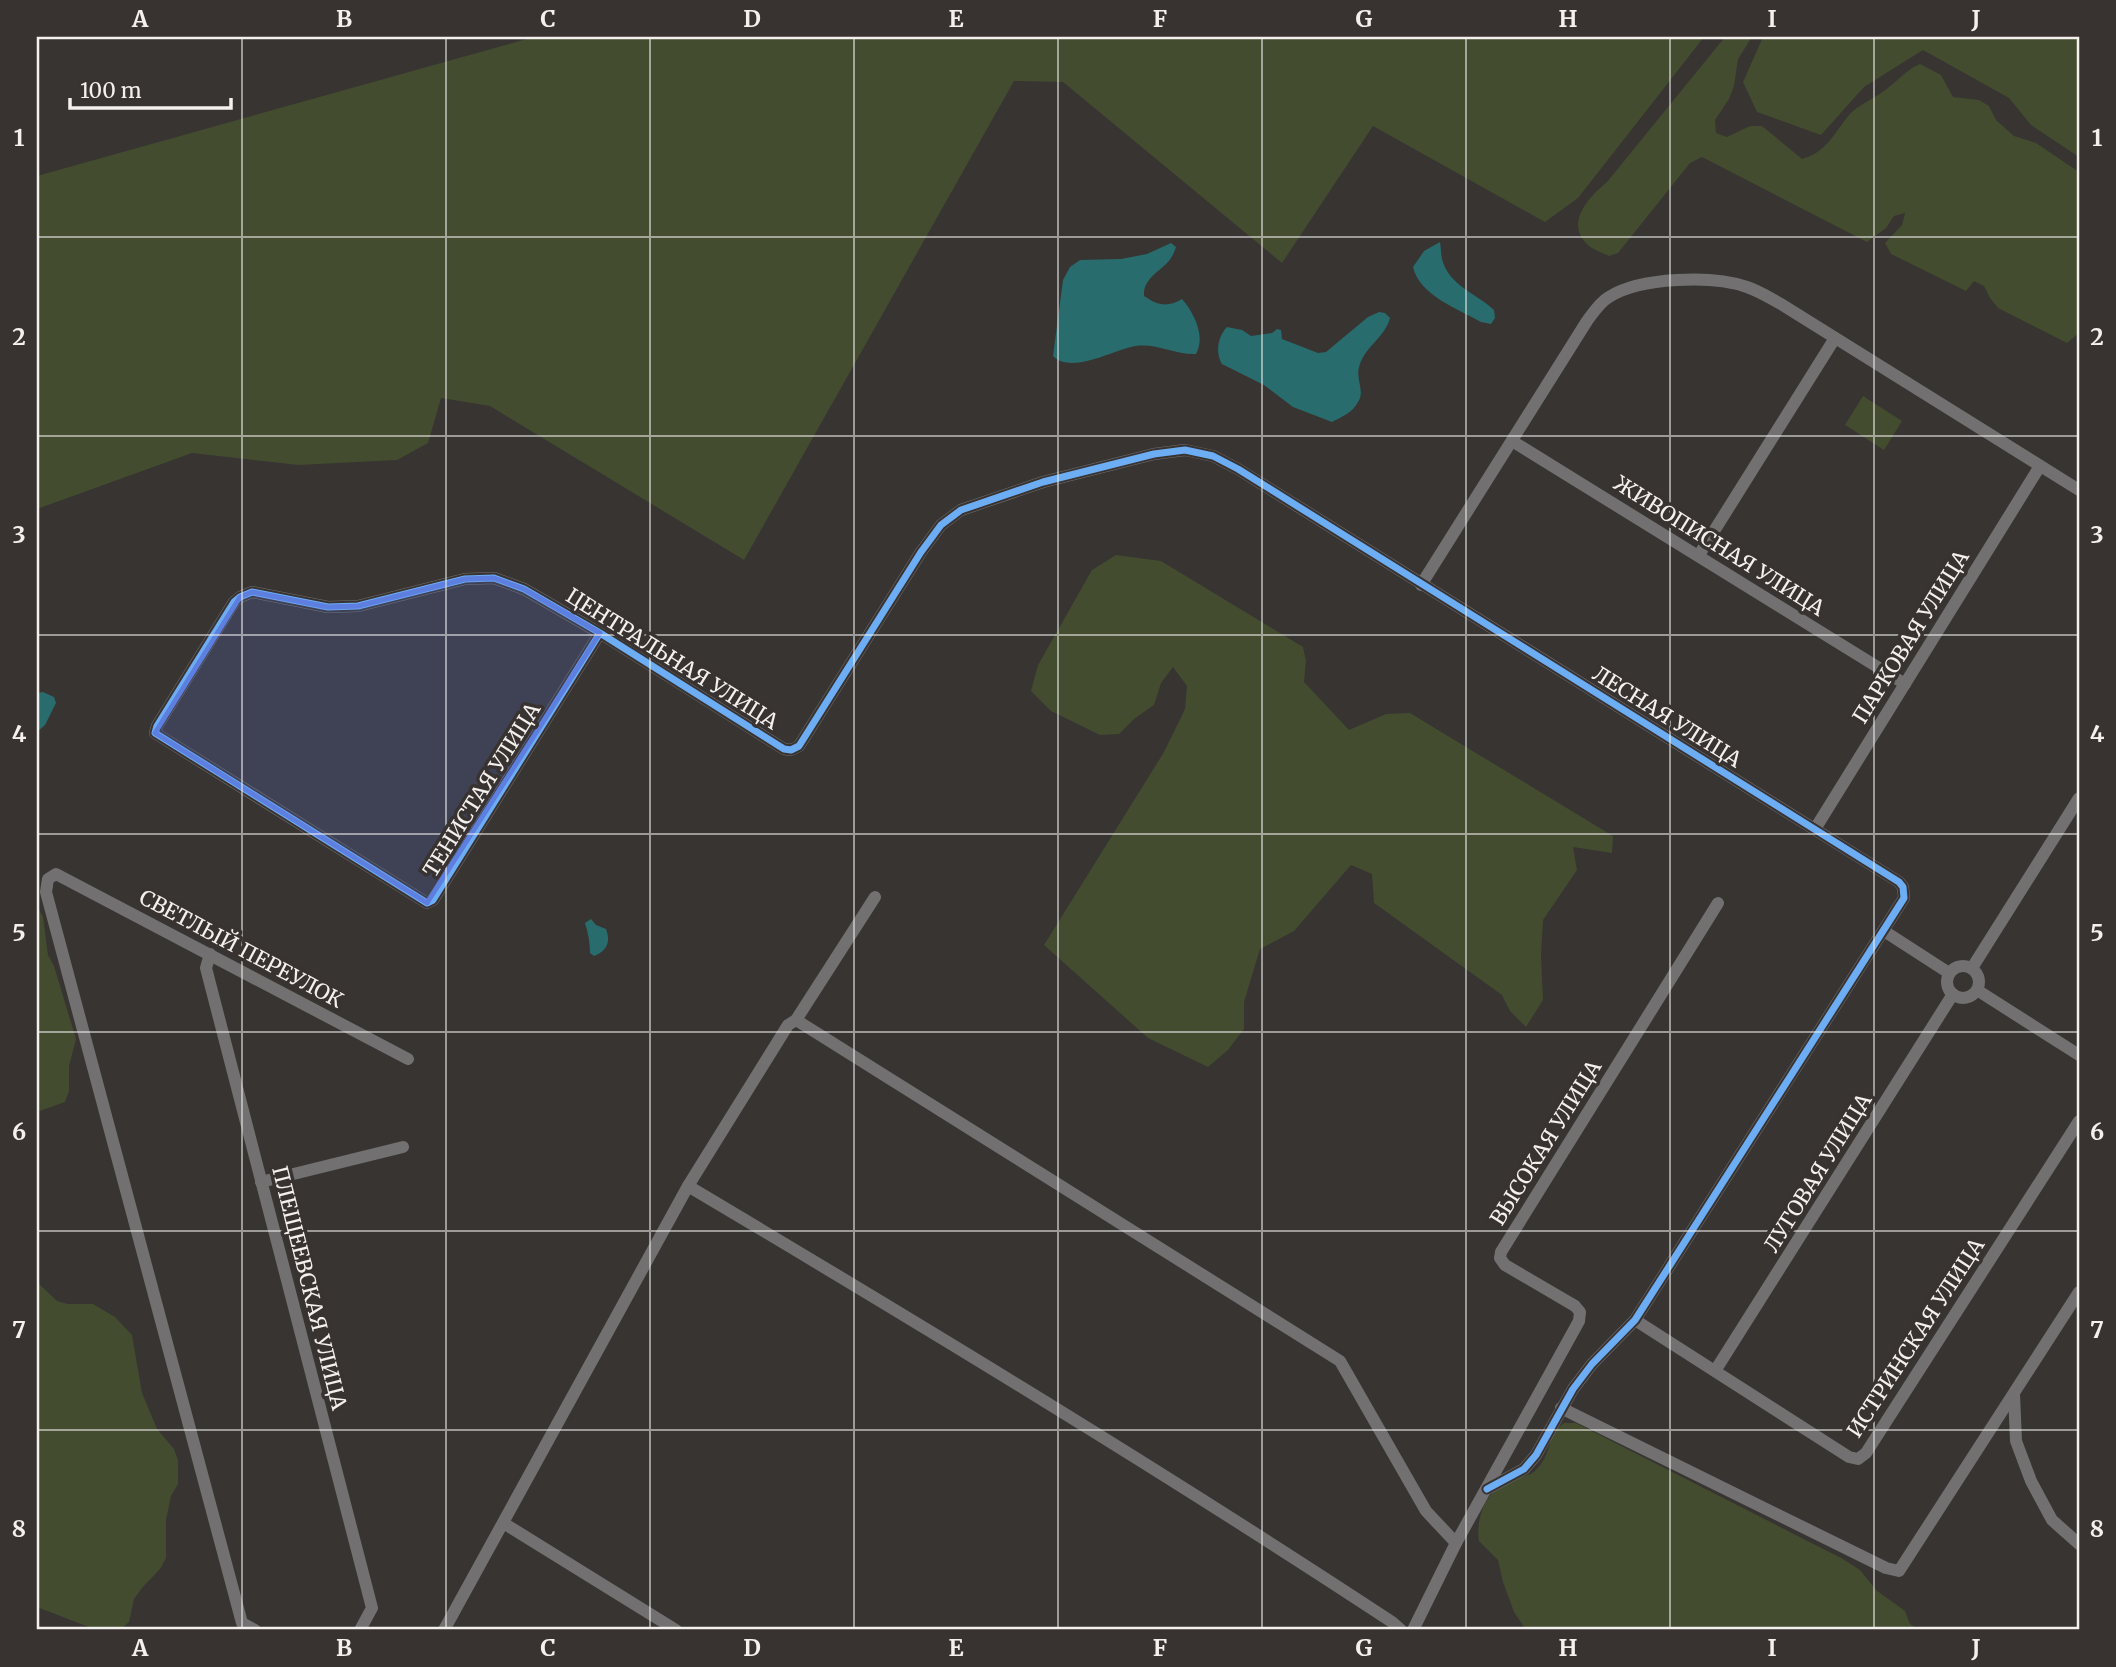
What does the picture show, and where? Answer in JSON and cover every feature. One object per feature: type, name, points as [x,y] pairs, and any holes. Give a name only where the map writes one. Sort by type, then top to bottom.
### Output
[{"type":"street","points":[[1420,585],[1587,321],[1607,297],[1632,286],[1662,282],[1715,281],[1746,287],[1781,304],[2079,490]]},
{"type":"street","points":[[1699,555],[1835,338]]},
{"type":"street","name":"ЖИВОПИСНАЯ УЛИЦА","points":[[1512,440],[1905,684]]},
{"type":"street","name":"ЦЕНТРАЛЬНАЯ УЛИЦА","points":[[155,733],[234,602],[240,597],[251,592],[328,607],[358,606],[465,579],[494,578],[524,589],[600,633],[784,749],[791,750],[799,746],[921,552],[941,525],[961,510],[1043,482],[1154,454],[1185,450],[1213,456],[1238,469],[1420,585]]},
{"type":"street","name":"ПАРКОВАЯ УЛИЦА","points":[[1815,829],[2040,466]]},
{"type":"street","name":"ЛЕСНАЯ УЛИЦА","points":[[1420,585],[1894,879],[1903,887],[1903,898],[1884,931]]},
{"type":"street","name":"ТЕНИСТАЯ УЛИЦА","points":[[155,733],[427,904],[433,900],[600,633]]},
{"type":"street","points":[[1972,968],[2079,798]]},
{"type":"street","name":"СВЕТЛЫЙ ПЕРЕУЛОК","points":[[255,1630],[242,1623],[49,906],[46,892],[48,879],[56,874],[408,1059]]},
{"type":"street","points":[[444,1630],[505,1524],[688,1186],[788,1025],[796,1020],[875,897]]},
{"type":"street","name":"ВЫСОКАЯ УЛИЦА","points":[[1487,1489],[1579,1321],[1580,1312],[1575,1306],[1505,1265],[1500,1258],[1501,1252],[1718,903]]},
{"type":"street","points":[[1413,1630],[1456,1543],[1487,1489],[1524,1469],[1536,1455],[1573,1389],[1592,1364],[1635,1320],[1884,931],[1949,973]]},
{"type":"street","name":"ПЛЕЩЕЕВСКАЯ УЛИЦА","points":[[210,954],[206,968],[372,1608],[360,1630]]},
{"type":"street","points":[[1964,965],[1972,968],[1978,974],[1980,982],[1977,990],[1970,996],[1961,998],[1953,995],[1948,988],[1949,973],[1964,965]]},
{"type":"street","points":[[1977,990],[2079,1055]]},
{"type":"street","name":"ЛУГОВАЯ УЛИЦА","points":[[1715,1371],[1953,995]]},
{"type":"street","points":[[796,1020],[1339,1361],[1426,1511],[1456,1543]]},
{"type":"street","name":"ИСТРИНСКАЯ УЛИЦА","points":[[1635,1320],[1849,1457],[1858,1459],[1866,1453],[2079,1121]]},
{"type":"street","points":[[261,1182],[403,1147]]},
{"type":"street","points":[[688,1186],[882,1302],[1244,1526],[1401,1630]]},
{"type":"street","points":[[1561,1408],[1886,1568],[1899,1571],[2079,1292]]},
{"type":"street","points":[[2014,1394],[2016,1441],[2031,1481],[2052,1520],[2079,1544]]},
{"type":"street","points":[[505,1524],[676,1630]]},
{"type":"highlighted area","points":[[494,578],[524,589],[600,633],[427,903],[155,733],[240,597],[252,592],[328,607],[358,606],[465,579]]},
{"type":"green space","points":[[534,37],[1704,37],[1578,198],[1545,222],[1373,126],[1282,263],[1063,82],[1014,81],[744,560],[490,406],[441,398],[428,443],[397,460],[298,465],[192,453],[37,509],[37,176]]},
{"type":"green space","points":[[1725,37],[1752,37],[1738,59],[1729,99],[1715,120],[1716,133],[1727,137],[1750,126],[1762,126],[1802,159],[1811,156],[1824,147],[1856,108],[1920,64],[1941,75],[1953,97],[1979,100],[1989,106],[1996,120],[2014,136],[2036,143],[2079,172],[2079,333],[2067,343],[1998,308],[1984,286],[1974,281],[1966,291],[1891,254],[1885,243],[1902,225],[1905,213],[1894,216],[1886,228],[1867,242],[1702,157],[1690,163],[1618,253],[1609,256],[1589,246],[1578,229],[1582,211],[1587,203]]},
{"type":"green space","points":[[1763,37],[2079,37],[2079,157],[2031,125],[2009,98],[1923,50],[1864,87],[1821,135],[1757,112],[1743,82]]},
{"type":"green space","points":[[1863,396],[1902,421],[1884,450],[1845,425]]},
{"type":"green space","points":[[1116,555],[1161,561],[1303,647],[1306,661],[1304,682],[1349,730],[1386,714],[1410,713],[1613,836],[1612,853],[1573,847],[1577,870],[1543,920],[1543,1000],[1526,1027],[1510,1011],[1502,995],[1374,903],[1372,874],[1351,865],[1294,931],[1260,949],[1244,1002],[1244,1029],[1228,1050],[1208,1067],[1148,1038],[1044,945],[1164,752],[1185,709],[1187,686],[1173,667],[1161,683],[1154,705],[1119,734],[1100,735],[1051,711],[1031,691],[1038,665],[1092,570]]},
{"type":"green space","points":[[37,906],[43,917],[48,955],[54,966],[76,1039],[69,1066],[69,1091],[65,1102],[37,1112]]},
{"type":"green space","points":[[37,1282],[57,1301],[93,1304],[115,1317],[132,1335],[142,1393],[157,1429],[174,1449],[178,1460],[178,1484],[171,1496],[166,1520],[166,1558],[134,1599],[129,1622],[120,1630],[94,1629],[37,1607]]},
{"type":"green space","points":[[1564,1423],[1576,1423],[1843,1559],[1860,1570],[1876,1590],[1905,1611],[1910,1624],[1920,1630],[1526,1630],[1514,1612],[1498,1560],[1479,1541],[1479,1523],[1484,1506],[1494,1490],[1509,1480],[1535,1471],[1545,1458],[1553,1431]]},
{"type":"water","points":[[1440,242],[1442,259],[1451,276],[1494,310],[1495,318],[1491,324],[1481,322],[1441,300],[1423,286],[1417,277],[1413,267],[1424,251]]},
{"type":"water","points":[[1171,243],[1176,247],[1173,255],[1148,281],[1144,296],[1162,304],[1172,304],[1182,299],[1191,311],[1199,332],[1196,354],[1139,346],[1080,362],[1060,361],[1053,356],[1063,280],[1070,267],[1080,260],[1121,259],[1147,254]]},
{"type":"water","points":[[1379,312],[1390,318],[1388,325],[1360,364],[1360,398],[1356,406],[1332,422],[1293,407],[1264,385],[1222,364],[1220,360],[1218,345],[1227,327],[1242,330],[1251,336],[1281,330],[1282,339],[1318,353],[1326,352],[1368,317]]},
{"type":"water","points":[[43,692],[54,697],[56,703],[45,725],[37,732],[37,693]]},
{"type":"water","points":[[591,919],[596,925],[606,929],[608,938],[605,949],[594,956],[590,953],[585,923]]},
{"type":"cycle path","points":[[600,633],[433,900],[427,903],[155,733],[234,602],[240,597],[252,592],[328,607],[358,606],[465,579],[494,578],[524,589],[600,633],[784,749],[791,750],[799,746],[921,552],[941,525],[961,510],[1043,482],[1154,454],[1185,450],[1213,456],[1238,469],[1899,882],[1903,887],[1904,898],[1635,1320],[1592,1364],[1573,1389],[1536,1455],[1524,1469],[1487,1489]]}]
